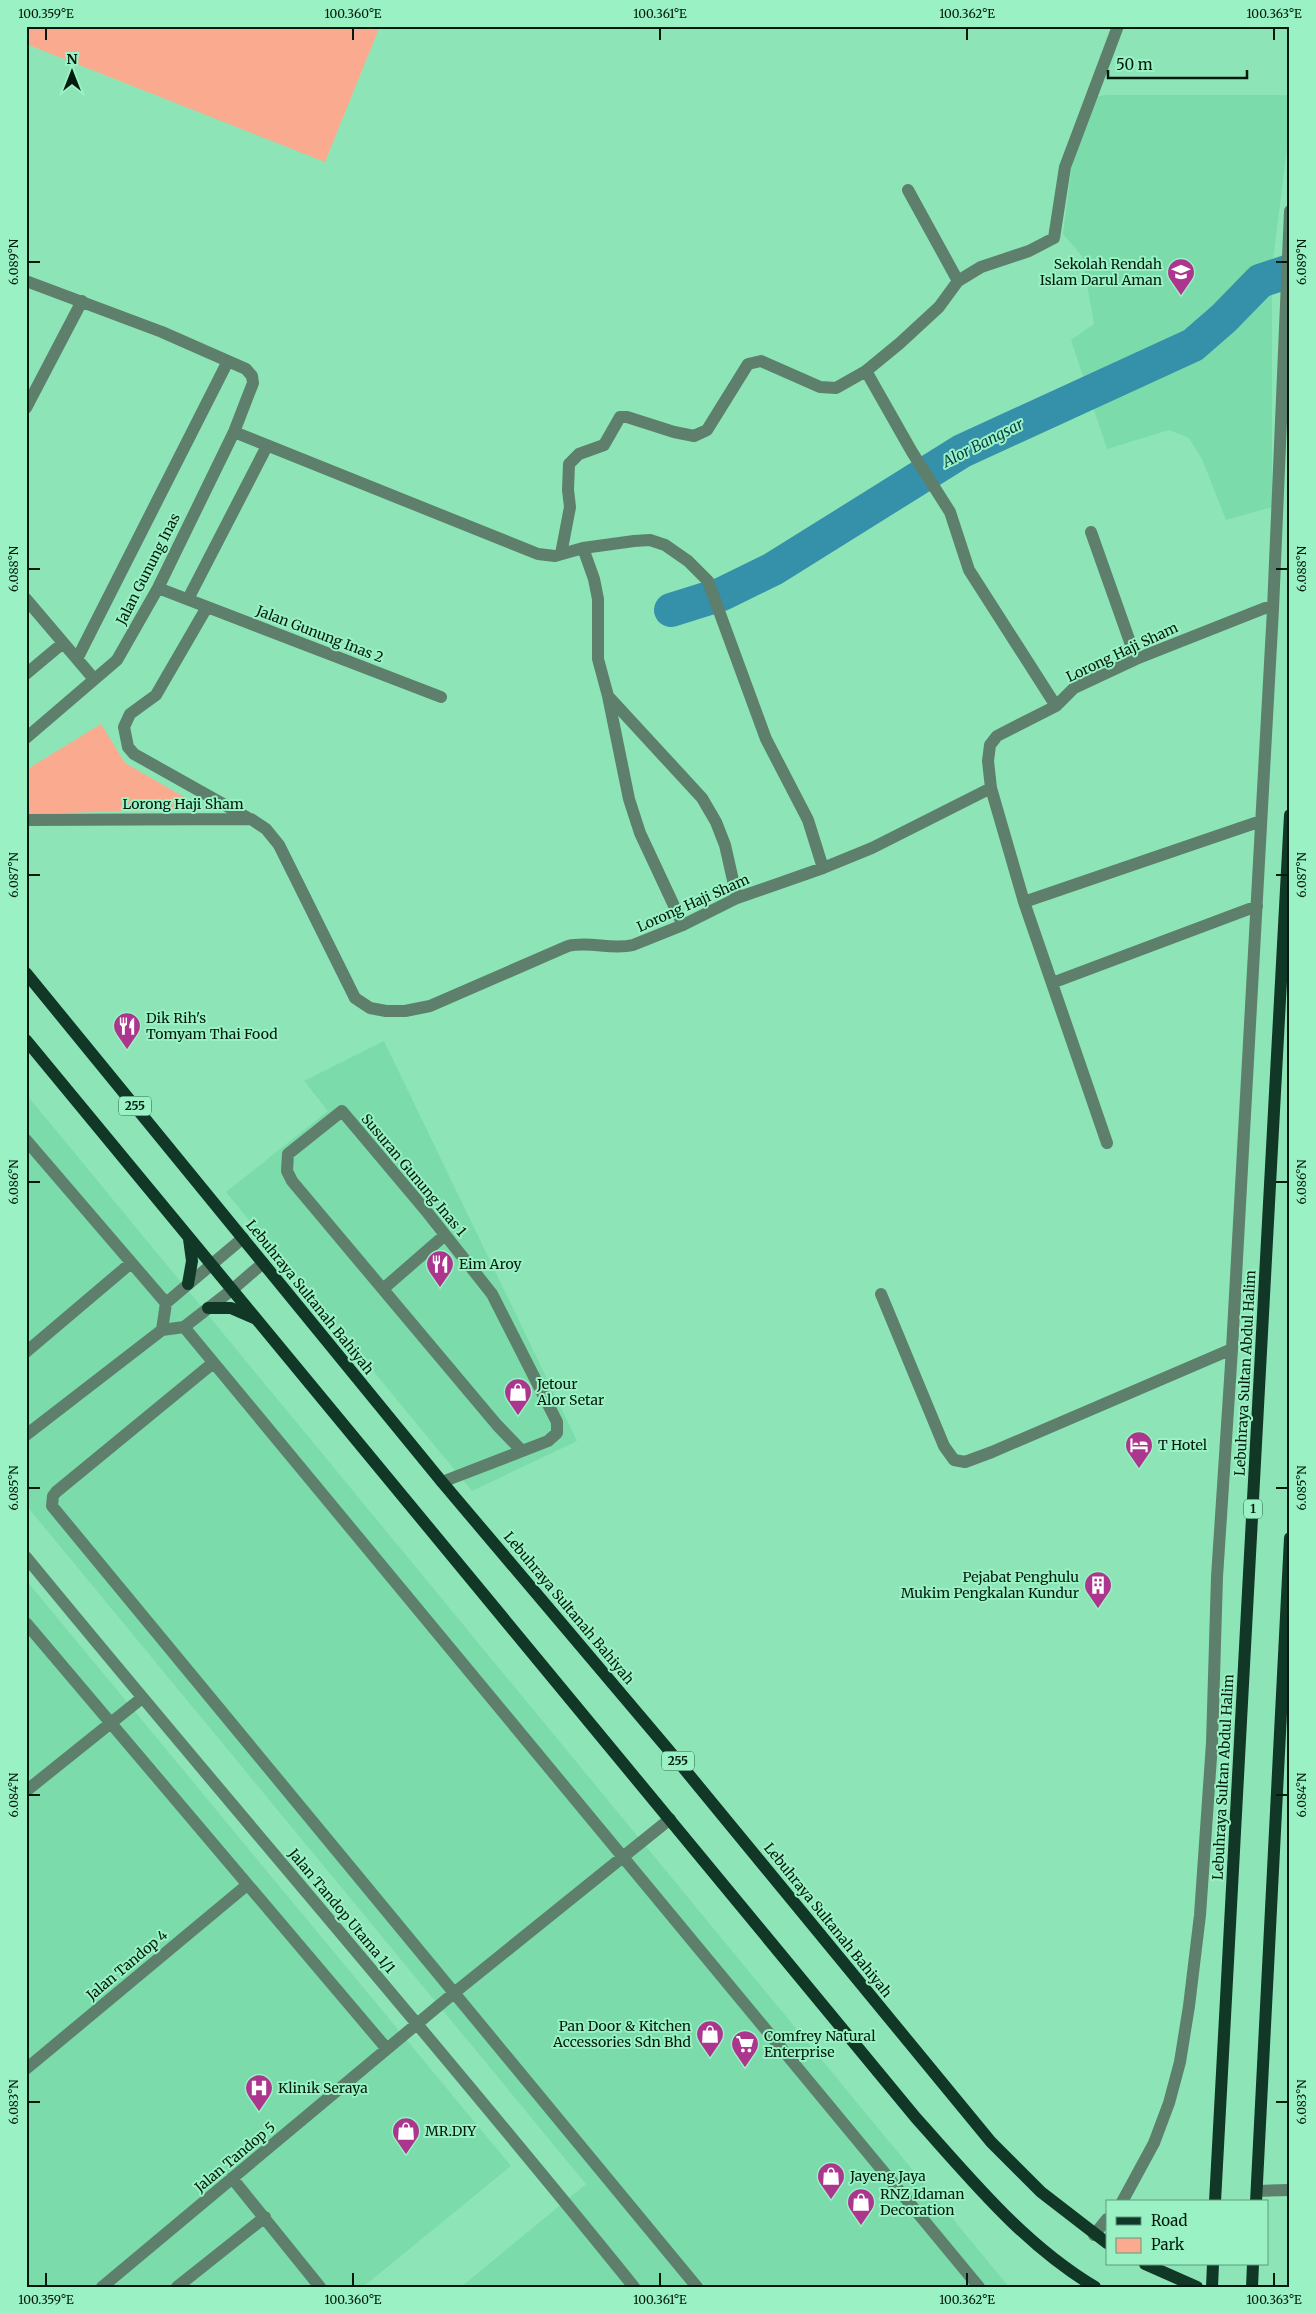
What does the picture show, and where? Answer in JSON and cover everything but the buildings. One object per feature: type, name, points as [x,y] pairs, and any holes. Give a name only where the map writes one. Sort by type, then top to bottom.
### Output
[{"type":"main road","name":"Lebuhraya Sultan Abdul Halim","points":[[1215,2200],[1290,815]]},
{"type":"main road","name":"Lebuhraya Sultanah Bahiyah","points":[[26,973],[442,1482],[667,1748],[991,2142],[1041,2192],[1106,2243]]},
{"type":"main road","points":[[26,1040],[670,1818],[922,2126],[1000,2211],[1029,2239],[1094,2287]]},
{"type":"main road","points":[[188,1284],[192,1262],[189,1239]]},
{"type":"main road","points":[[208,1308],[220,1307],[242,1311],[261,1324]]},
{"type":"main road","points":[[1257,2197],[1288,1620],[1290,1538]]},
{"type":"main road","points":[[1150,2266],[1198,2287]]},
{"type":"main road","points":[[1212,2266],[1212,2287]]},
{"type":"main road","points":[[1252,2287],[1253,2266]]},
{"type":"street","points":[[560,554],[570,507],[567,484],[569,464],[579,454],[604,445],[620,417],[627,417],[674,432],[694,436],[707,430],[748,364],[761,361],[820,387],[836,388],[866,371],[939,307],[958,281],[981,267],[1029,251],[1054,238],[1065,167],[1118,26]]},
{"type":"street","points":[[908,190],[958,281]]},
{"type":"street","points":[[1123,2200],[1154,2143],[1169,2103],[1180,2062],[1200,1915],[1211,1752],[1217,1577],[1232,1350],[1273,609],[1284,314],[1290,211]]},
{"type":"street","points":[[26,281],[162,332],[228,361],[77,659]]},
{"type":"street","points":[[26,408],[82,301]]},
{"type":"street","name":"Jalan Gunung Inas","points":[[26,738],[117,660],[158,588],[234,432],[253,382],[252,376],[246,369],[228,361]]},
{"type":"street","points":[[866,371],[912,452],[950,512],[969,570],[1056,706]]},
{"type":"street","points":[[234,432],[538,554],[555,556],[583,548],[650,540],[664,545],[688,561],[708,581],[766,739],[808,820],[823,868]]},
{"type":"street","points":[[188,599],[266,446]]},
{"type":"street","points":[[1091,532],[1136,659]]},
{"type":"street","points":[[583,548],[594,579],[598,599],[596,624],[598,659],[608,696],[629,798],[640,833],[683,926]]},
{"type":"street","name":"Jalan Gunung Inas 2","points":[[158,588],[442,697]]},
{"type":"street","points":[[26,599],[94,679]]},
{"type":"street","points":[[207,607],[156,695],[130,714],[124,726],[128,747],[134,754],[251,819]]},
{"type":"street","name":"Lorong Haji Sham","points":[[26,820],[251,819],[266,829],[279,844],[355,998],[370,1008],[405,1011],[430,1006],[568,946],[590,943],[624,947],[683,926],[737,898],[823,868],[872,848],[991,788],[988,762],[990,745],[997,736],[1056,706],[1074,688],[1136,659],[1264,608],[1273,609]]},
{"type":"street","points":[[26,674],[63,643]]},
{"type":"street","points":[[608,696],[702,798],[716,822],[725,845],[737,898]]},
{"type":"street","points":[[991,788],[1024,902],[1107,1142]]},
{"type":"street","points":[[1024,902],[1260,821]]},
{"type":"street","points":[[1052,983],[1257,906]]},
{"type":"street","name":"Susuran Gunung Inas 1","points":[[342,1111],[446,1235],[492,1294],[557,1422],[557,1434],[554,1438],[522,1451],[497,1425],[383,1289],[292,1181],[287,1171],[288,1154],[342,1111]]},
{"type":"street","points":[[26,1140],[166,1304]]},
{"type":"street","points":[[383,1289],[446,1235]]},
{"type":"street","points":[[162,1330],[166,1304],[210,1264],[243,1238]]},
{"type":"street","points":[[26,1352],[131,1263]]},
{"type":"street","points":[[26,1435],[162,1330],[184,1327],[233,1289],[262,1263]]},
{"type":"street","points":[[881,1294],[944,1446],[954,1460],[965,1462],[1232,1350]]},
{"type":"street","points":[[184,1327],[979,2287]]},
{"type":"street","points":[[214,1363],[56,1492],[53,1496],[52,1506],[697,2287]]},
{"type":"street","points":[[442,1482],[522,1451]]},
{"type":"street","name":"Jalan Tandop Utama 1/1","points":[[26,1557],[142,1698],[418,2024],[634,2287]]},
{"type":"street","points":[[26,1623],[386,2049]]},
{"type":"street","points":[[26,1791],[142,1698]]},
{"type":"street","name":"Jalan Tandop 5","points":[[102,2287],[386,2049],[670,1818]]},
{"type":"street","name":"Jalan Tandop 4","points":[[26,2069],[247,1885]]},
{"type":"street","points":[[232,2178],[320,2287]]},
{"type":"street","points":[[1257,2197],[1290,2190]]},
{"type":"street","points":[[178,2287],[265,2217]]},
{"type":"street","points":[[1094,2235],[1106,2221]]},
{"type":"shaded area","name":"Sekolah Rendah Islam Darul Aman","points":[[1106,95],[1290,95],[1290,123],[1272,269],[1272,507],[1226,520],[1202,459],[1189,438],[1169,430],[1107,449],[1071,340],[1094,324],[1082,256],[1063,234],[1076,131],[1094,97]]},
{"type":"shaded area","points":[[384,1041],[577,1441],[472,1491],[226,1192],[328,1111],[304,1081]]},
{"type":"shaded area","points":[[26,1094],[1009,2287],[461,2287],[586,2184],[26,1505]]},
{"type":"shaded area","points":[[26,1580],[511,2166],[363,2287],[26,2287]]},
{"type":"green space","points":[[26,26],[380,26],[325,162],[26,44]]},
{"type":"green space","points":[[101,724],[125,763],[205,809],[26,814],[26,770]]},
{"type":"waterway","name":"Alor Bangsar","points":[[671,610],[722,594],[773,569],[962,451],[1193,345],[1224,318],[1260,281],[1290,271]]},
{"type":"place","name":"Sekolah Rendah Islam Darul Aman","points":[[1181,296]]},
{"type":"place","name":"Dik Rih's Tomyam Thai Food","points":[[127,1050]]},
{"type":"place","name":"Eim Aroy","points":[[440,1288]]},
{"type":"place","name":"Jetour Alor Setar","points":[[518,1416]]},
{"type":"place","name":"T Hotel","points":[[1139,1469]]},
{"type":"place","name":"Pejabat Penghulu Mukim Pengkalan Kundur","points":[[1098,1609]]},
{"type":"place","name":"Pan Door & Kitchen Accessories Sdn Bhd","points":[[710,2058]]},
{"type":"place","name":"Comfrey Natural Enterprise","points":[[745,2068]]},
{"type":"place","name":"Klinik Seraya","points":[[259,2112]]},
{"type":"place","name":"MR.DIY","points":[[406,2155]]},
{"type":"place","name":"Jayeng Jaya","points":[[831,2200]]},
{"type":"place","name":"RNZ Idaman Decoration","points":[[861,2226]]}]
